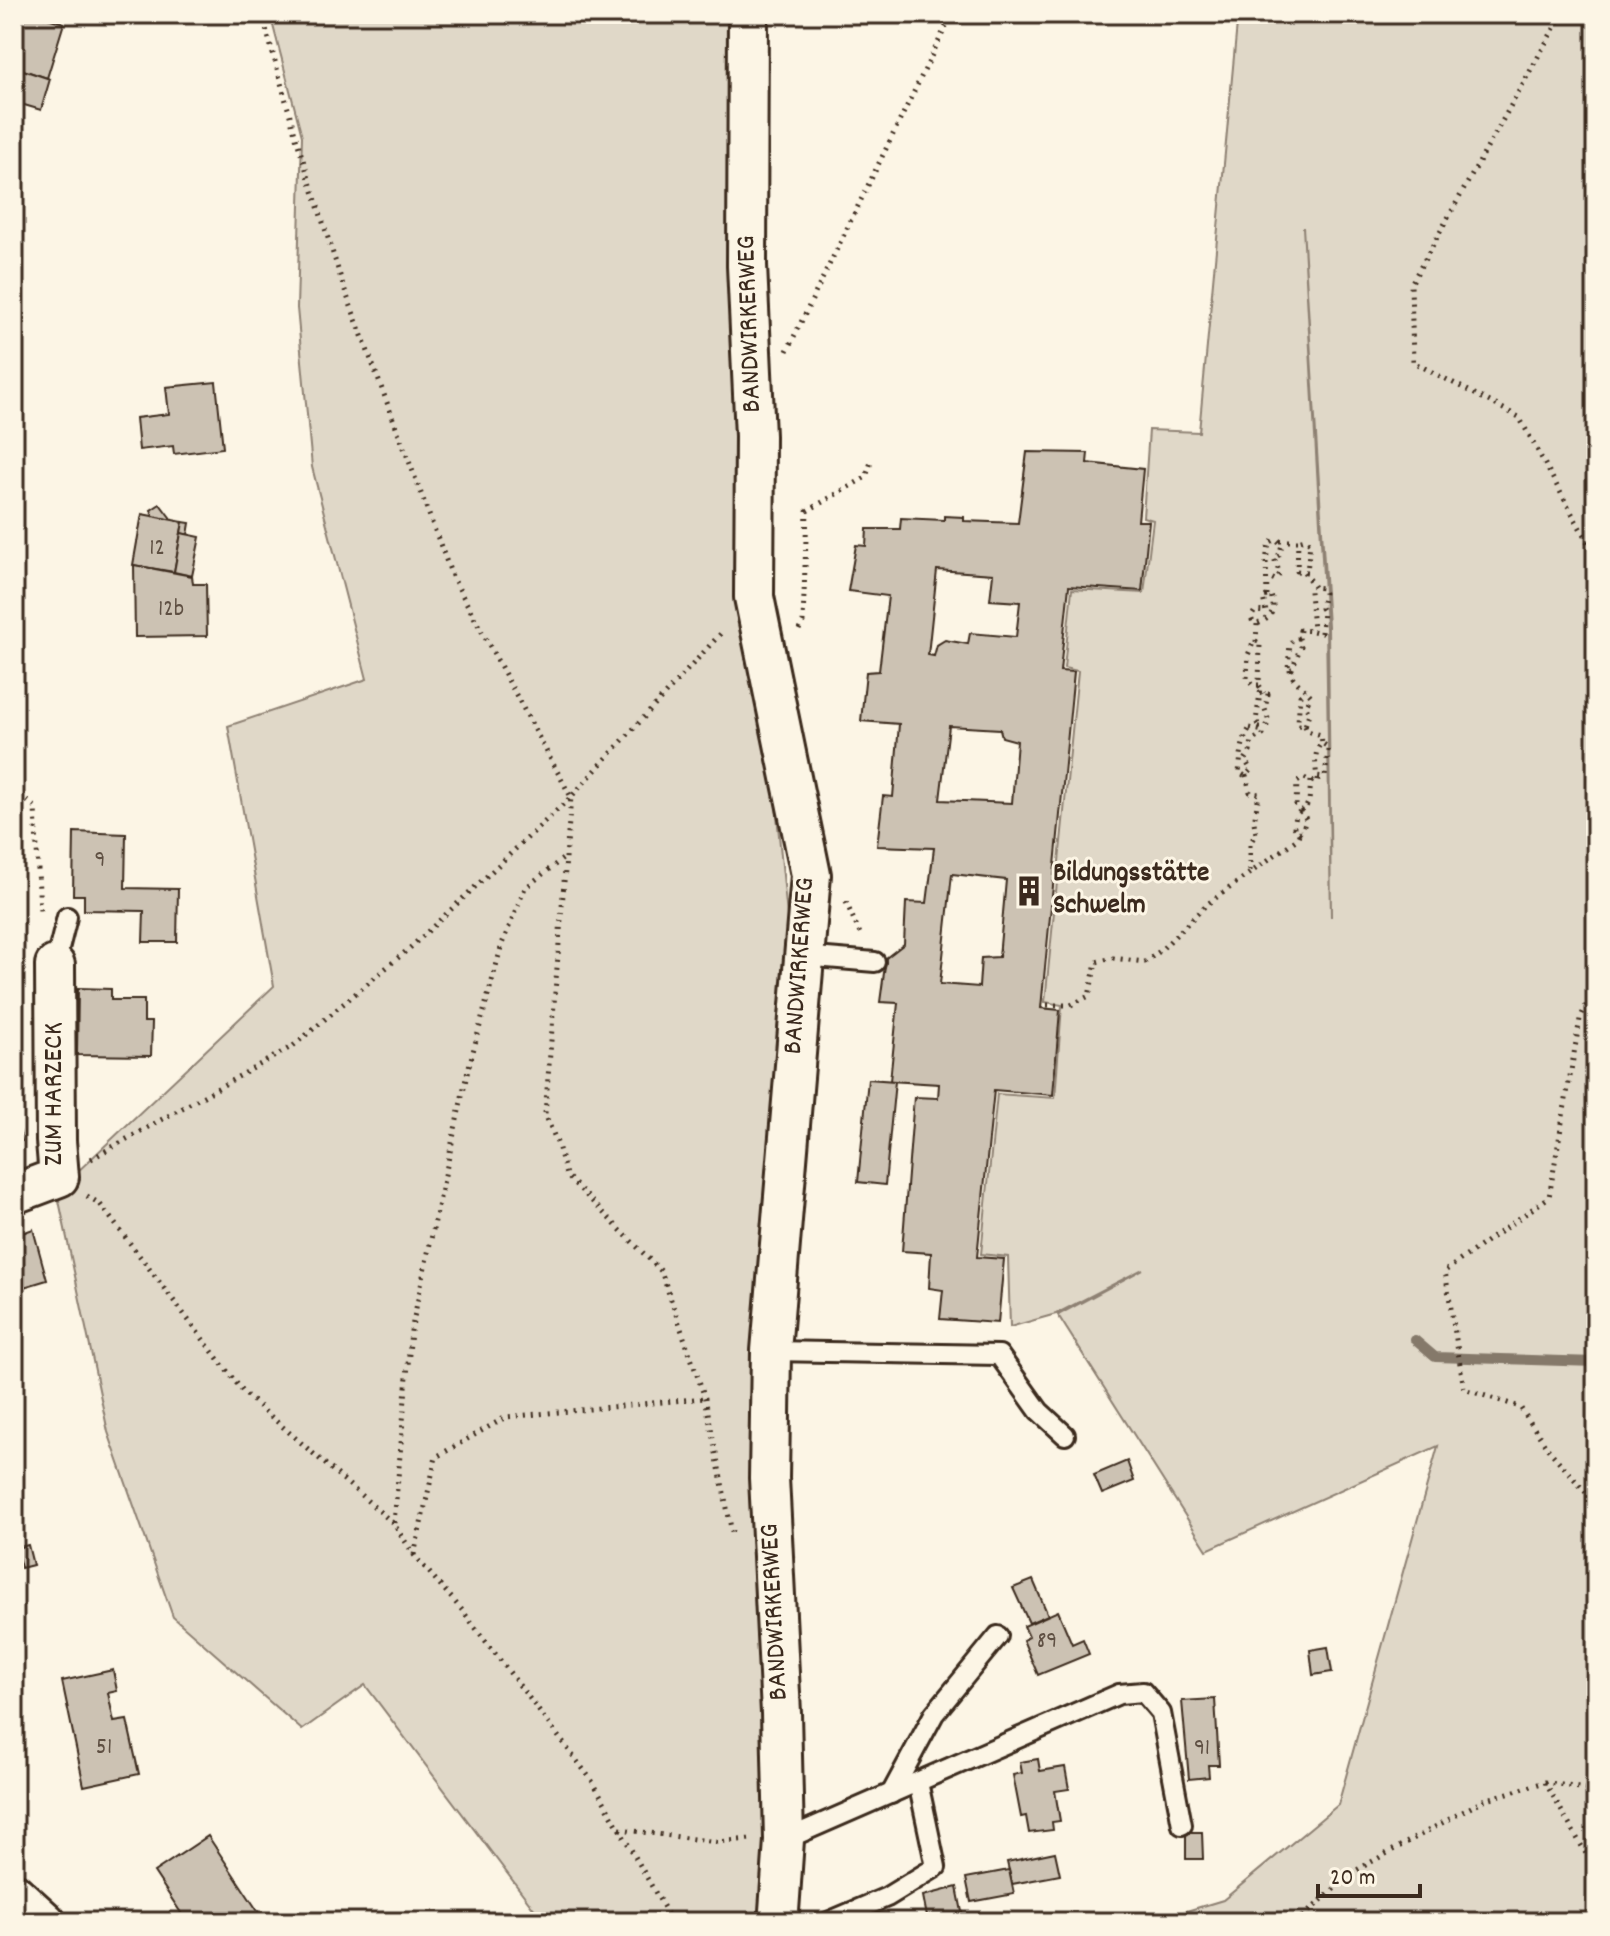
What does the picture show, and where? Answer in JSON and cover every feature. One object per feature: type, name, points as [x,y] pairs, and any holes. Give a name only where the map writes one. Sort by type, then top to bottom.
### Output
[{"type":"street","name":"BANDWIRKERWEG","points":[[748,14],[747,266],[755,436],[754,597],[811,875],[771,1351],[769,1478],[784,1840],[780,1922]]},
{"type":"street","name":"ZUM HARZECK","points":[[14,1194],[59,1177],[55,965]]},
{"type":"street","points":[[14,1893],[46,1922]]},
{"type":"lane","points":[[55,965],[67,917]]},
{"type":"lane","points":[[803,956],[868,962]]},
{"type":"lane","points":[[771,1351],[999,1355],[1039,1411],[1065,1435]]},
{"type":"lane","points":[[891,1794],[934,1714],[998,1636]]},
{"type":"lane","points":[[784,1840],[1119,1694],[1143,1692],[1161,1713],[1182,1825]]},
{"type":"lane","points":[[828,1922],[887,1897],[936,1867],[918,1782]]},
{"type":"path","points":[[262,14],[297,141],[343,285],[452,576],[571,797],[545,1114],[566,1175],[661,1271],[705,1398],[735,1549]]},
{"type":"path","points":[[786,354],[952,14]]},
{"type":"path","points":[[1562,14],[1411,284],[1413,362],[1519,417],[1596,557]]},
{"type":"path","points":[[797,635],[803,622],[807,511],[866,477],[872,459]]},
{"type":"path","points":[[1267,596],[1266,560],[1269,543],[1273,539],[1305,539],[1310,546],[1307,572],[1304,572]]},
{"type":"path","points":[[1267,576],[1275,580],[1280,574],[1274,558],[1281,550],[1280,541]]},
{"type":"path","points":[[1298,541],[1296,569],[1304,572],[1314,587],[1322,588],[1323,611],[1321,633],[1300,630],[1301,646],[1290,674],[1311,696],[1306,706],[1309,713],[1305,726],[1307,731],[1321,735],[1316,770],[1317,776],[1325,777],[1328,747],[1322,743]]},
{"type":"path","points":[[1313,631],[1310,591],[1314,587]]},
{"type":"path","points":[[1272,596],[1274,610],[1266,621],[1257,624],[1251,617],[1255,611],[1266,612],[1263,597],[1272,596]]},
{"type":"path","points":[[672,1922],[593,1782],[462,1610],[414,1555],[394,1524],[244,1393],[100,1204],[59,1177],[293,1046],[411,947],[571,797],[754,597]]},
{"type":"path","points":[[1256,642],[1257,624]]},
{"type":"path","points":[[1246,775],[1239,772],[1245,735],[1250,728],[1266,727],[1269,722],[1265,709],[1268,694],[1259,685],[1260,642],[1256,642],[1251,643],[1247,679],[1252,685],[1259,685]]},
{"type":"path","points":[[1305,726],[1298,725],[1298,722],[1300,695],[1306,690]]},
{"type":"path","points":[[1246,775],[1251,770],[1245,760],[1252,740],[1263,735],[1256,723],[1260,693],[1264,693]]},
{"type":"path","points":[[1246,775],[1250,792],[1259,794],[1254,822],[1256,834],[1250,843],[1250,874]]},
{"type":"path","points":[[1047,1005],[1071,1005],[1089,996],[1096,962],[1113,958],[1145,962],[1206,905],[1297,839],[1306,819],[1296,805],[1297,782],[1304,778],[1317,783],[1319,776]]},
{"type":"path","points":[[1300,832],[1294,827],[1294,821],[1309,801],[1311,781]]},
{"type":"path","points":[[14,791],[35,807],[41,932],[55,965]]},
{"type":"path","points":[[394,1524],[411,1331],[467,1074],[502,944],[525,888],[567,856]]},
{"type":"path","points":[[845,900],[868,962]]},
{"type":"path","points":[[1596,983],[1580,1019],[1549,1197],[1445,1271],[1464,1389],[1520,1407],[1548,1449],[1596,1504]]},
{"type":"path","points":[[414,1555],[436,1457],[506,1417],[705,1398]]},
{"type":"path","points":[[1545,1782],[1596,1871]]},
{"type":"path","points":[[1297,1922],[1353,1872],[1484,1800],[1545,1782],[1596,1791]]},
{"type":"path","points":[[620,1829],[716,1842],[784,1840]]},
{"type":"shaded area","points":[[270,14],[1596,14],[1596,1922],[1150,1922],[1223,1900],[1338,1805],[1438,1446],[1207,1550],[1058,1315],[1143,1269],[1056,1314],[1010,1327],[1008,1257],[981,1254],[997,1094],[1055,1098],[1062,1005],[1045,1002],[1078,671],[1064,668],[1072,589],[1144,593],[1153,520],[1143,517],[1149,430],[1199,432],[1237,24],[1282,22],[765,15],[740,443],[792,966],[764,1395],[788,1922],[544,1922],[365,1685],[302,1730],[173,1617],[108,1432],[57,1191],[274,986],[228,726],[367,679],[312,467],[297,308],[302,136]],"holes":[[[1303,227],[1328,626],[1331,917],[1326,627]]]},
{"type":"building","points":[[17,14],[34,14],[64,23],[47,78],[14,67]]},
{"type":"building","points":[[14,67],[50,79],[41,110],[14,102]]},
{"type":"building","points":[[216,382],[223,448],[174,454],[173,446],[139,450],[136,418],[169,414],[166,387]]},
{"type":"building","name":"Bildungsstätte Schwelm","points":[[1027,452],[1088,453],[1087,463],[1143,469],[1138,521],[1149,521],[1142,591],[1069,586],[1060,671],[1074,672],[1041,1008],[1060,1010],[1053,1095],[994,1090],[977,1257],[1004,1259],[998,1323],[940,1319],[943,1290],[929,1288],[931,1253],[902,1251],[914,1097],[938,1098],[939,1084],[890,1081],[898,1003],[880,1002],[886,958],[904,944],[906,902],[927,903],[934,848],[877,846],[883,796],[893,797],[899,724],[861,721],[866,672],[879,671],[888,596],[848,591],[856,545],[866,546],[867,529],[900,529],[901,518],[944,520],[944,516],[964,517],[964,521],[1018,523]],"holes":[[[937,570],[993,574],[990,600],[1020,602],[1016,637],[970,633],[968,644],[945,640],[937,645],[934,656],[928,655]],[[949,726],[1000,729],[1002,737],[1017,741],[1012,803],[940,800]],[[952,874],[1006,880],[999,957],[981,958],[979,987],[940,984]]]},
{"type":"building","points":[[160,504],[172,520],[153,516],[151,510]]},
{"type":"building","points":[[142,514],[183,522],[174,572],[133,565]]},
{"type":"building","points":[[183,522],[190,523],[188,535],[181,533]]},
{"type":"building","points":[[181,533],[200,537],[192,576],[174,572]]},
{"type":"building","points":[[134,565],[192,576],[193,584],[206,584],[207,636],[135,637]]},
{"type":"building","points":[[74,832],[126,834],[125,888],[178,889],[177,942],[143,942],[144,911],[84,910],[84,895],[73,895]]},
{"type":"building","points":[[78,988],[111,989],[111,1000],[144,1000],[144,1022],[152,1022],[151,1056],[77,1055]]},
{"type":"building","points":[[14,1047],[18,1077],[14,1078]]},
{"type":"building","points":[[868,1079],[895,1081],[885,1185],[858,1182]]},
{"type":"building","points":[[18,1126],[22,1141],[14,1143],[14,1127]]},
{"type":"building","points":[[33,1229],[47,1280],[14,1290],[14,1236]]},
{"type":"building","points":[[1127,1461],[1134,1481],[1102,1494],[1094,1475]]},
{"type":"building","points":[[28,1545],[33,1565],[21,1568],[16,1548]]},
{"type":"building","points":[[1033,1580],[1048,1615],[1029,1623],[1013,1588]]},
{"type":"building","points":[[1058,1611],[1072,1644],[1083,1639],[1089,1654],[1038,1675],[1023,1640],[1029,1637],[1024,1626]]},
{"type":"building","points":[[1328,1647],[1332,1672],[1313,1675],[1310,1650]]},
{"type":"building","points":[[113,1670],[117,1691],[108,1693],[114,1722],[127,1720],[139,1774],[84,1786],[62,1681]]},
{"type":"building","points":[[1215,1699],[1219,1765],[1208,1765],[1209,1777],[1189,1779],[1182,1701]]},
{"type":"building","points":[[1038,1759],[1040,1771],[1065,1767],[1069,1789],[1055,1791],[1060,1821],[1052,1822],[1053,1830],[1029,1833],[1026,1816],[1021,1817],[1013,1775],[1022,1773],[1020,1762]]},
{"type":"building","points":[[1186,1832],[1202,1832],[1203,1859],[1186,1859]]},
{"type":"building","points":[[208,1836],[265,1922],[187,1922],[154,1872]]},
{"type":"building","points":[[1055,1852],[1060,1875],[1012,1884],[1007,1862]]},
{"type":"building","points":[[1009,1870],[1014,1894],[971,1902],[966,1878]]},
{"type":"building","points":[[957,1887],[964,1922],[928,1922],[923,1896]]},
{"type":"waterway","points":[[1415,1340],[1435,1357],[1596,1362]]},
{"type":"place","name":"Bildungsstätte Schwelm","points":[[1029,891]]}]
